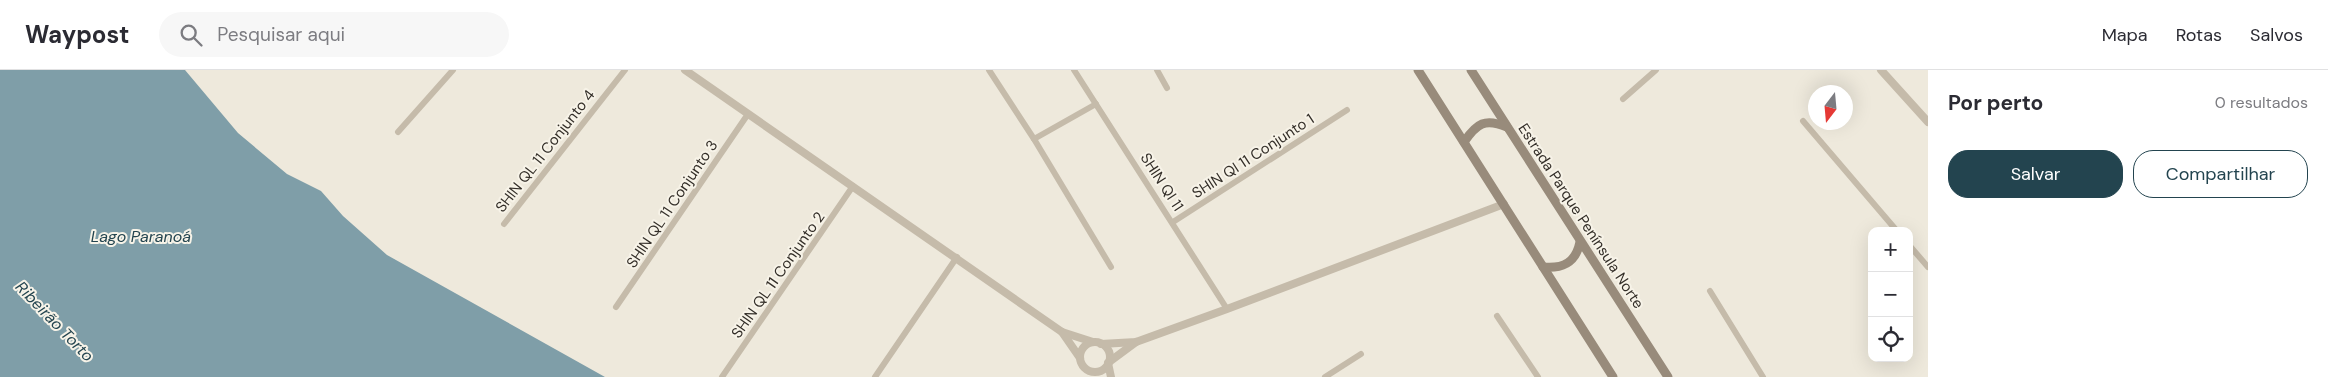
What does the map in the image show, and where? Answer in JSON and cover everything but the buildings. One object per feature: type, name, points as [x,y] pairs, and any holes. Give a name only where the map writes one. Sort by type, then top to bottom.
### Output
[{"type":"main road","points":[[1418,70],[1613,377]]},
{"type":"main road","name":"Estrada Parque Península Norte","points":[[1471,70],[1668,377]]},
{"type":"main road","points":[[1464,142],[1476,127],[1484,123],[1494,122],[1507,127]]},
{"type":"main road","points":[[1543,267],[1556,267],[1568,263],[1577,255],[1580,242]]},
{"type":"street","points":[[398,132],[453,70]]},
{"type":"street","name":"SHIN QL 11 Conjunto 4","points":[[504,224],[625,70]]},
{"type":"street","points":[[685,70],[1062,332],[1107,348],[1111,377]]},
{"type":"street","points":[[989,70],[1034,139],[1111,267]]},
{"type":"street","name":"SHIN QI 11","points":[[1074,70],[1173,222],[1227,310]]},
{"type":"street","points":[[1157,70],[1167,88]]},
{"type":"street","points":[[1623,99],[1656,70]]},
{"type":"street","points":[[1881,70],[1928,122]]},
{"type":"street","points":[[1034,139],[1096,104]]},
{"type":"street","name":"SHIN QI 11 Conjunto 1","points":[[1173,222],[1347,110]]},
{"type":"street","name":"SHIN QL 11 Conjunto 3","points":[[616,308],[748,114]]},
{"type":"street","points":[[1803,121],[1894,227]]},
{"type":"street","name":"SHIN QL 11 Conjunto 2","points":[[722,377],[854,186]]},
{"type":"street","points":[[1062,332],[1086,369],[1094,374],[1136,342],[1227,310],[1504,204]]},
{"type":"street","points":[[1913,250],[1928,267]]},
{"type":"street","points":[[875,377],[958,258]]},
{"type":"street","points":[[1710,291],[1763,377]]},
{"type":"street","points":[[1497,316],[1538,377]]},
{"type":"street","points":[[1080,358],[1083,347],[1097,343],[1136,342]]},
{"type":"street","points":[[1325,377],[1361,354]]},
{"type":"water","name":"Lago Paranoá","points":[[0,70],[185,70],[238,133],[287,174],[321,191],[343,216],[387,255],[605,377],[0,377]]},
{"type":"water label","name":"Ribeirão Torto","points":[[55,321]]}]
